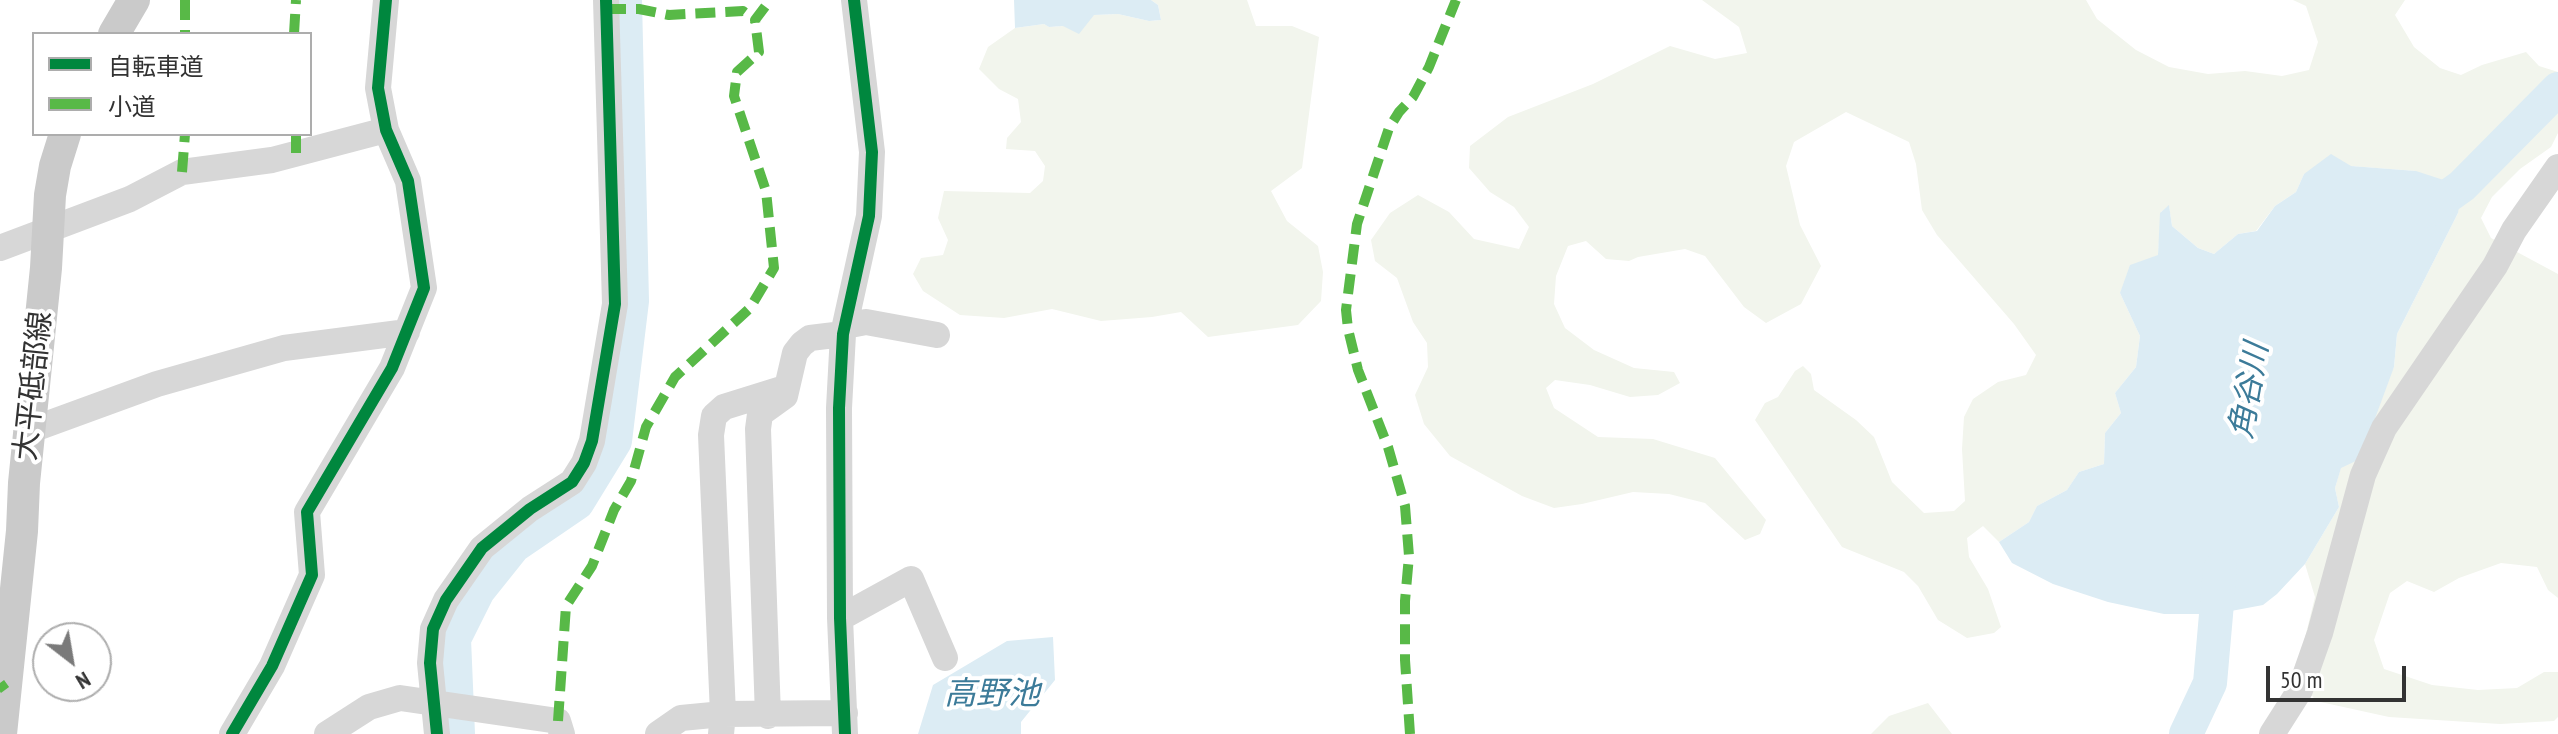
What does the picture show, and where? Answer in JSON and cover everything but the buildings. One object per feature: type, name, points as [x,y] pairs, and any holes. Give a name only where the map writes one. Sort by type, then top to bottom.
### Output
[{"type":"main road","points":[[115,32],[134,0]]},
{"type":"main road","name":"大平砥部線","points":[[1,734],[50,195],[64,136]]},
{"type":"street","points":[[232,734],[272,666],[312,575],[307,512],[392,368],[424,288],[408,181],[386,130],[378,88],[386,0]]},
{"type":"street","points":[[437,734],[449,705],[430,663],[433,629],[446,600],[482,548],[530,509],[572,482],[584,463],[592,441],[615,304],[606,0]]},
{"type":"street","points":[[658,734],[681,718],[722,724],[768,716],[845,724],[840,618],[839,408],[844,330],[869,216],[872,152],[854,0]]},
{"type":"street","points":[[0,248],[130,199],[182,172],[272,160],[386,130]]},
{"type":"street","points":[[2272,734],[2300,690],[2320,633],[2363,475],[2384,428],[2495,266],[2514,230],[2558,167]]},
{"type":"street","points":[[768,716],[760,414],[785,396],[795,353],[810,338],[866,322],[937,335]]},
{"type":"street","points":[[31,430],[157,384],[284,348],[407,332]]},
{"type":"street","points":[[722,724],[711,435],[714,416],[724,407],[789,386]]},
{"type":"street","points":[[840,618],[911,579],[945,658]]},
{"type":"street","points":[[327,734],[369,707],[400,698],[558,721],[562,734]]},
{"type":"shaded area","points":[[1151,0],[1247,0],[1256,26],[1292,26],[1319,37],[1302,168],[1271,191],[1287,221],[1318,246],[1323,272],[1321,301],[1298,325],[1208,337],[1181,312],[1101,321],[1052,309],[1004,318],[960,315],[923,291],[913,274],[921,258],[943,255],[948,240],[938,218],[944,191],[1030,193],[1043,181],[1045,166],[1035,151],[1006,149],[1007,138],[1021,122],[1018,99],[999,89],[979,69],[988,47],[1015,28],[1044,24],[1049,27],[1063,26],[1093,15],[1118,14],[1149,21],[1161,20],[1158,5]]},
{"type":"shaded area","points":[[1702,0],[2086,0],[2097,19],[2136,50],[2169,67],[2208,74],[2245,71],[2282,76],[2309,70],[2318,42],[2306,6],[2293,0],[2405,0],[2395,15],[2414,47],[2440,68],[2461,75],[2482,65],[2526,52],[2539,66],[2558,72],[2558,133],[2551,147],[2520,169],[2492,197],[2481,218],[2491,238],[2558,274],[2558,598],[2548,590],[2537,567],[2501,563],[2459,578],[2434,592],[2407,581],[2390,593],[2374,640],[2384,669],[2432,685],[2478,690],[2517,688],[2544,672],[2558,672],[2558,717],[2554,721],[2500,724],[2389,717],[2316,701],[2296,674],[2315,597],[2305,564],[2339,507],[2335,488],[2341,467],[2394,367],[2397,334],[2458,213],[2416,171],[2350,166],[2304,174],[2296,192],[2275,206],[2256,231],[2238,234],[2214,254],[2198,248],[2172,226],[2169,206],[2161,212],[2158,255],[2120,293],[2140,336],[2136,367],[2115,393],[2121,413],[2105,433],[2104,464],[2079,472],[2067,490],[2037,506],[2029,522],[1999,542],[1983,526],[1967,538],[1969,557],[1988,589],[2001,627],[1994,633],[1967,638],[1938,620],[1918,586],[1904,572],[1842,547],[1755,420],[1765,403],[1778,397],[1795,371],[1803,366],[1811,374],[1814,390],[1874,437],[1892,482],[1924,513],[1954,511],[1965,501],[1964,417],[1973,399],[1998,382],[2026,375],[2036,355],[2014,324],[1937,235],[1922,210],[1916,164],[1909,142],[1846,112],[1794,142],[1786,166],[1800,225],[1821,266],[1801,304],[1766,323],[1744,307],[1705,256],[1685,249],[1629,261],[1606,259],[1586,241],[1568,246],[1556,276],[1554,304],[1565,328],[1594,350],[1634,368],[1674,372],[1680,383],[1658,395],[1630,397],[1590,385],[1555,380],[1546,388],[1554,408],[1598,437],[1653,439],[1715,458],[1766,520],[1760,534],[1745,540],[1705,503],[1669,494],[1633,492],[1554,508],[1522,496],[1450,456],[1424,424],[1415,395],[1428,367],[1427,343],[1413,322],[1397,278],[1375,261],[1371,240],[1390,213],[1418,195],[1449,212],[1474,239],[1519,249],[1529,227],[1514,207],[1490,192],[1469,168],[1470,146],[1508,117],[1593,84],[1670,46],[1715,59],[1747,53],[1739,27]]},
{"type":"shaded area","points":[[1928,703],[1952,734],[1871,734],[1889,716]]},
{"type":"water","points":[[1014,0],[1151,0],[1158,5],[1161,20],[1149,21],[1118,14],[1094,15],[1079,34],[1063,26],[1049,27],[1044,24],[1015,28]]},
{"type":"water","points":[[2331,154],[2351,166],[2416,171],[2462,186],[2458,213],[2397,334],[2394,367],[2360,459],[2341,468],[2335,488],[2339,507],[2305,564],[2263,605],[2215,614],[2164,614],[2108,602],[2053,584],[2012,563],[1999,542],[2029,522],[2037,506],[2067,490],[2079,472],[2104,464],[2105,433],[2121,413],[2115,393],[2136,367],[2140,336],[2120,293],[2130,265],[2158,255],[2160,213],[2169,205],[2172,226],[2198,248],[2214,254],[2238,234],[2257,231],[2275,206],[2296,192],[2304,174]]},
{"type":"water","name":"高野池","points":[[1053,637],[1055,680],[1021,722],[1021,734],[918,734],[933,685],[1007,641]]},
{"type":"waterway","points":[[458,734],[454,639],[478,591],[514,546],[577,503],[615,441],[632,301],[625,0]]},
{"type":"waterway","name":"角谷川","points":[[2427,211],[2462,186],[2558,89]]},
{"type":"waterway","name":"角谷川","points":[[2186,734],[2210,683],[2220,569]]},
{"type":"marked path","points":[[185,0],[185,32]]},
{"type":"marked path","points":[[294,32],[296,0]]},
{"type":"marked path","points":[[558,721],[566,606],[592,566],[614,510],[631,481],[646,427],[675,377],[750,308],[774,268],[766,191],[734,96],[737,72],[759,52],[755,20],[770,0]]},
{"type":"marked path","points":[[1410,734],[1405,660],[1409,556],[1405,506],[1388,447],[1358,370],[1346,310],[1357,224],[1389,128],[1413,97],[1429,67],[1456,0]]},
{"type":"marked path","points":[[606,9],[639,9],[669,15],[743,11],[755,20]]},
{"type":"marked path","points":[[182,172],[185,136]]},
{"type":"marked path","points":[[296,136],[296,153]]},
{"type":"marked path","points":[[0,683],[5,690]]},
{"type":"cycle path","points":[[232,734],[272,666],[312,575],[307,512],[392,368],[424,288],[408,181],[386,130],[378,88],[386,0]]},
{"type":"cycle path","points":[[437,734],[430,663],[433,629],[446,600],[482,548],[530,509],[572,482],[584,463],[592,441],[615,304],[606,0]]},
{"type":"cycle path","points":[[845,734],[840,618],[839,408],[843,334],[869,216],[872,152],[854,0]]}]
